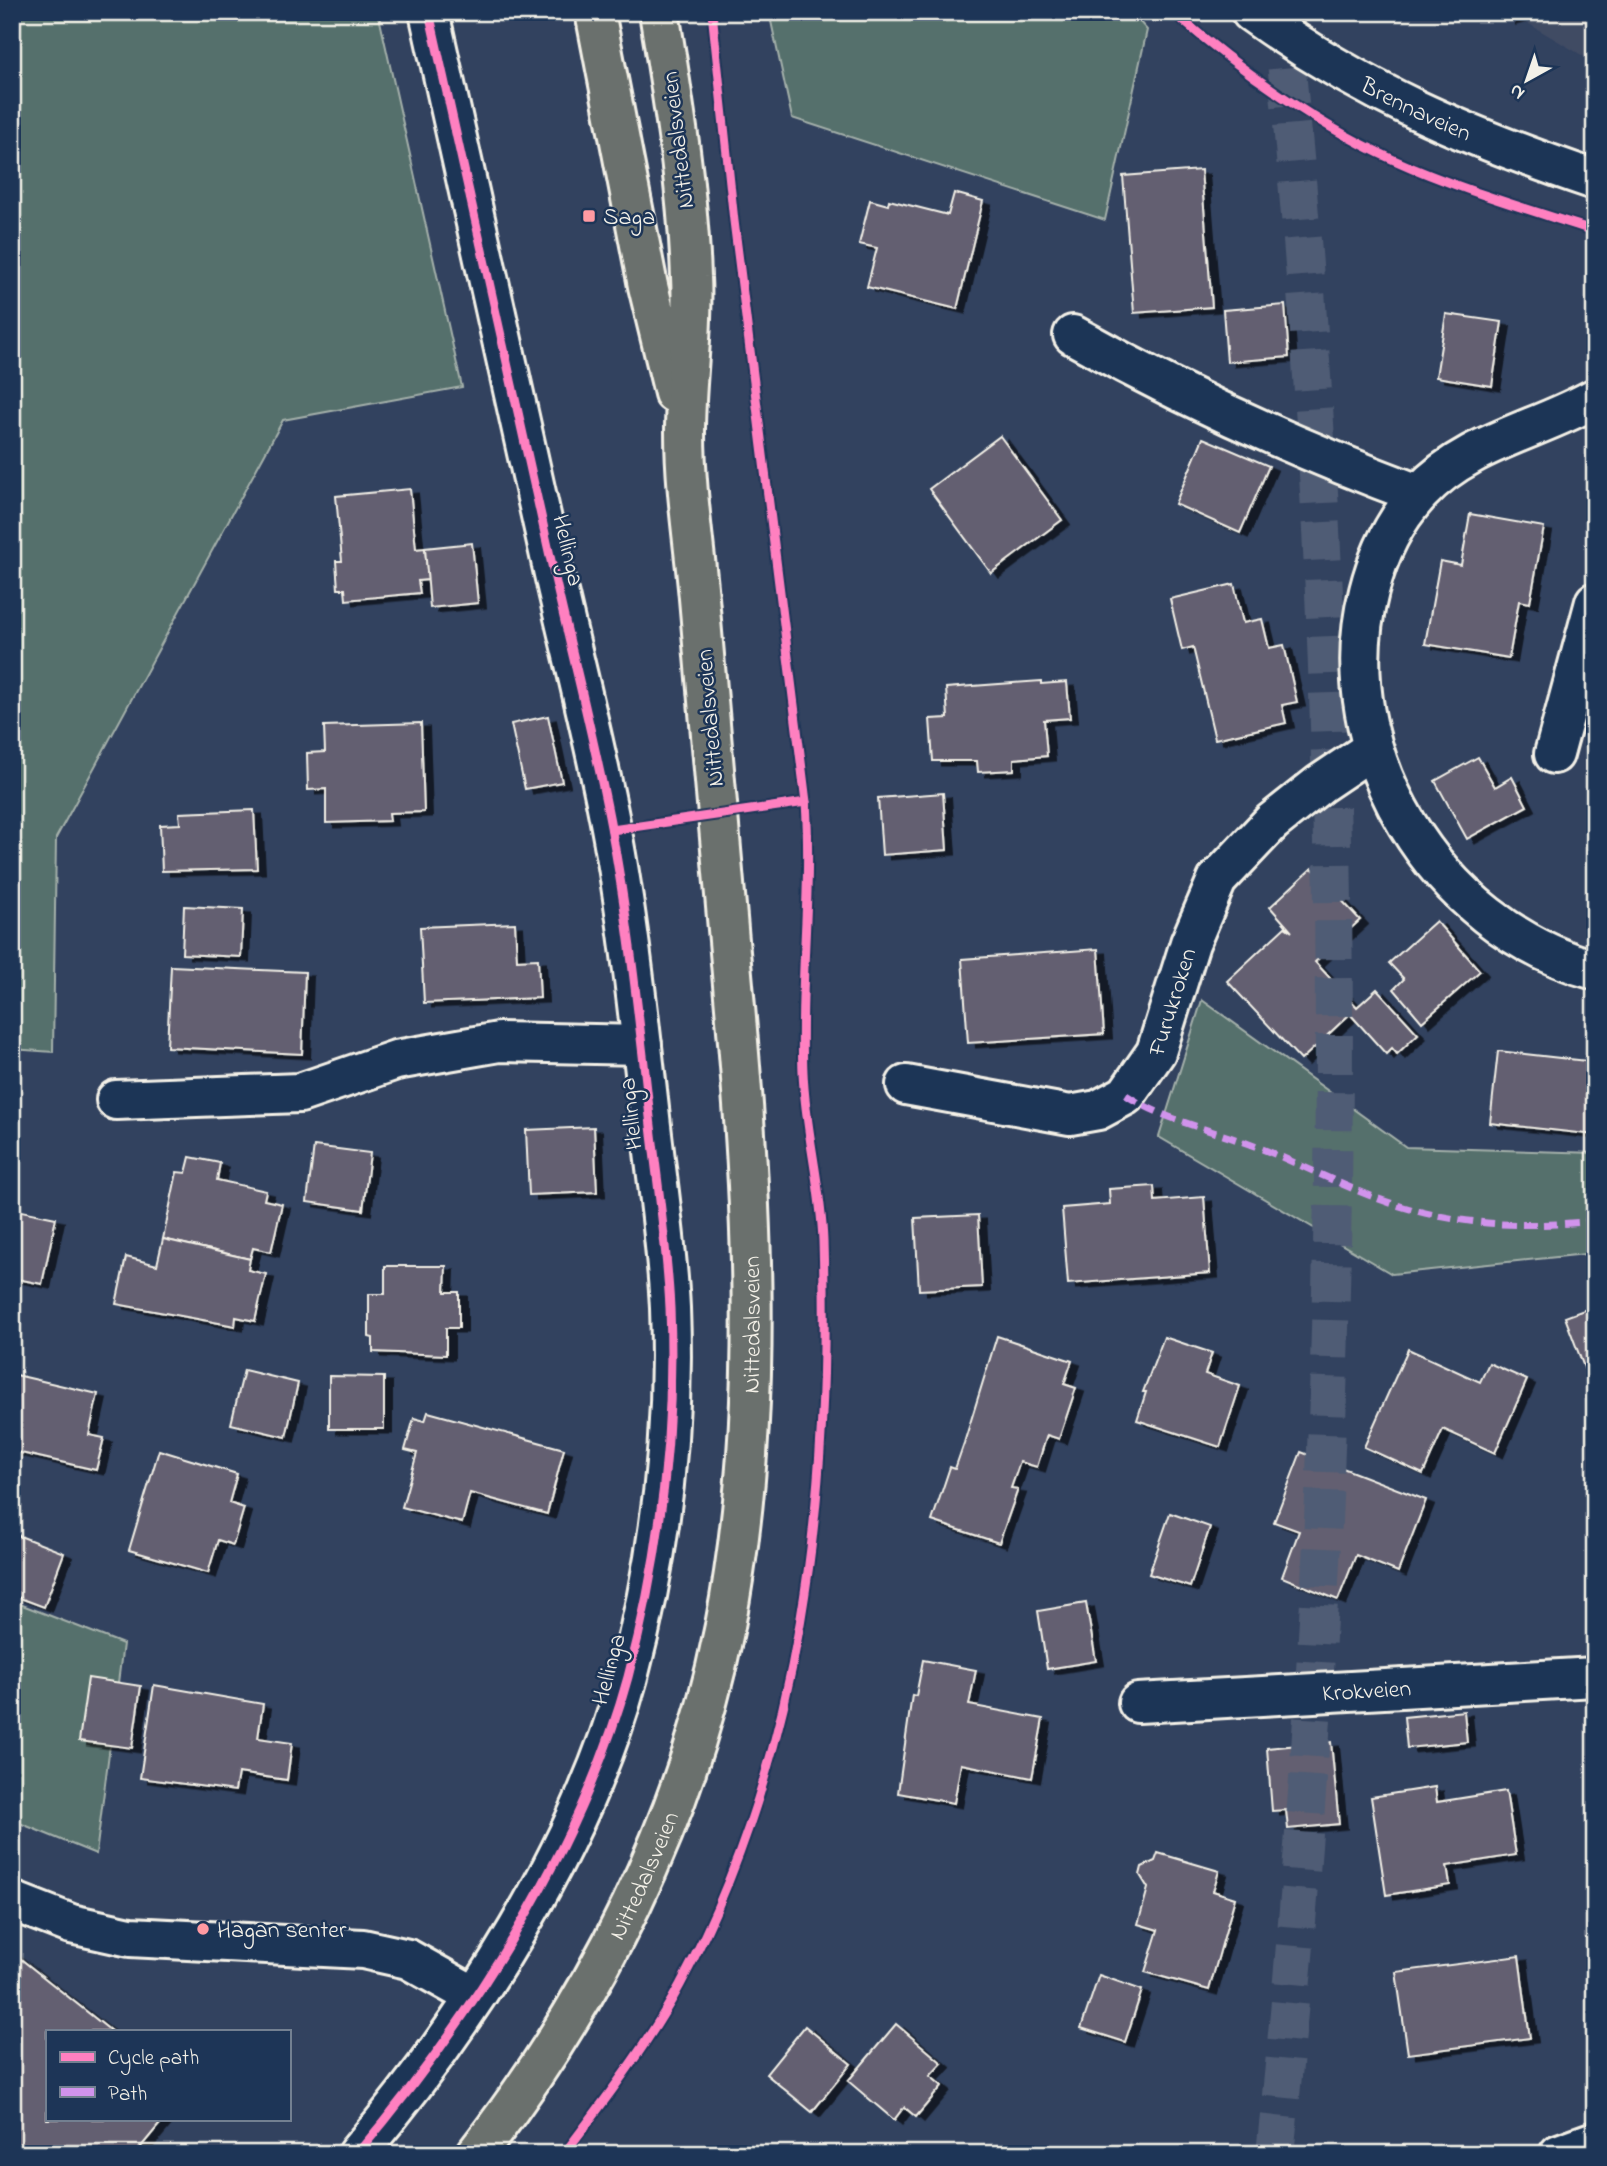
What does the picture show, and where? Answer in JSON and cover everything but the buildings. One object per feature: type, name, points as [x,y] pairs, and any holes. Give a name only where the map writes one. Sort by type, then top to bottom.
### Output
[{"type":"main road","name":"Nittedalsveien","points":[[595,12],[648,286],[685,436]]},
{"type":"main road","name":"Nittedalsveien","points":[[476,2154],[573,2017],[640,1886],[658,1844],[703,1711],[724,1630],[736,1556],[752,1393],[751,1204],[685,436],[692,280],[671,88],[659,12]]},
{"type":"street","name":"Hellinga","points":[[357,2154],[423,2070],[474,1996],[555,1861],[592,1780],[628,1676],[659,1526],[668,1450],[670,1304],[642,1045],[612,830],[429,12]]},
{"type":"street","name":"Brennaveien","points":[[1251,12],[1363,85],[1420,114],[1595,180]]},
{"type":"street","points":[[1073,335],[1141,374],[1363,473],[1418,494]]},
{"type":"street","points":[[1595,398],[1570,412],[1473,452],[1442,472],[1418,494],[1380,553],[1361,622],[1360,669],[1372,749],[1388,790],[1413,834],[1443,873],[1478,909],[1551,953],[1595,970]]},
{"type":"street","points":[[1553,754],[1595,602]]},
{"type":"street","name":"Furukroken","points":[[906,1085],[1070,1115],[1098,1110],[1126,1095],[1156,1052],[1199,920],[1217,880],[1272,822],[1320,784],[1372,749]]},
{"type":"street","points":[[116,1100],[300,1093],[396,1060],[499,1042],[642,1045]]},
{"type":"street","name":"Krokveien","points":[[1138,1703],[1595,1677]]},
{"type":"street","points":[[12,1901],[71,1924],[130,1937],[363,1949],[408,1959],[474,1996]]},
{"type":"street","points":[[1559,2154],[1595,2141]]},
{"type":"shaded area","points":[[1509,12],[1595,12],[1595,63]]},
{"type":"green space","points":[[12,12],[378,12],[462,387],[283,420],[56,838],[53,1052],[12,1049]]},
{"type":"green space","points":[[769,12],[1131,12],[1147,30],[1105,220],[792,118]]},
{"type":"green space","points":[[1202,1000],[1406,1147],[1595,1153],[1595,1253],[1392,1274],[1159,1137]]},
{"type":"green space","points":[[12,1601],[123,1644],[96,1854],[12,1820]]},
{"type":"tunnel","points":[[1275,2154],[1300,1887],[1318,1619],[1329,1351],[1334,1083],[1331,815],[1322,547],[1305,279],[1281,12]]},
{"type":"marked path","points":[[1126,1095],[1170,1117],[1264,1150],[1399,1206],[1454,1219],[1481,1222],[1537,1225],[1595,1221]]},
{"type":"cycle path","points":[[357,2154],[441,2047],[480,1989],[518,1929],[582,1804],[608,1741],[639,1632],[657,1540],[670,1401],[667,1261],[633,972],[611,827],[429,12]]},
{"type":"cycle path","points":[[564,2154],[668,2007],[722,1898],[755,1808],[781,1716],[800,1622],[813,1527],[821,1432],[823,1241],[807,1114],[802,1038],[808,870],[806,802],[734,221],[712,12]]},
{"type":"cycle path","points":[[1173,12],[1278,94],[1364,145],[1443,180],[1595,231]]},
{"type":"cycle path","points":[[612,830],[806,802]]},
{"type":"place","name":"Saga","points":[[589,216]]},
{"type":"place","name":"Hagan senter","points":[[203,1929]]}]
